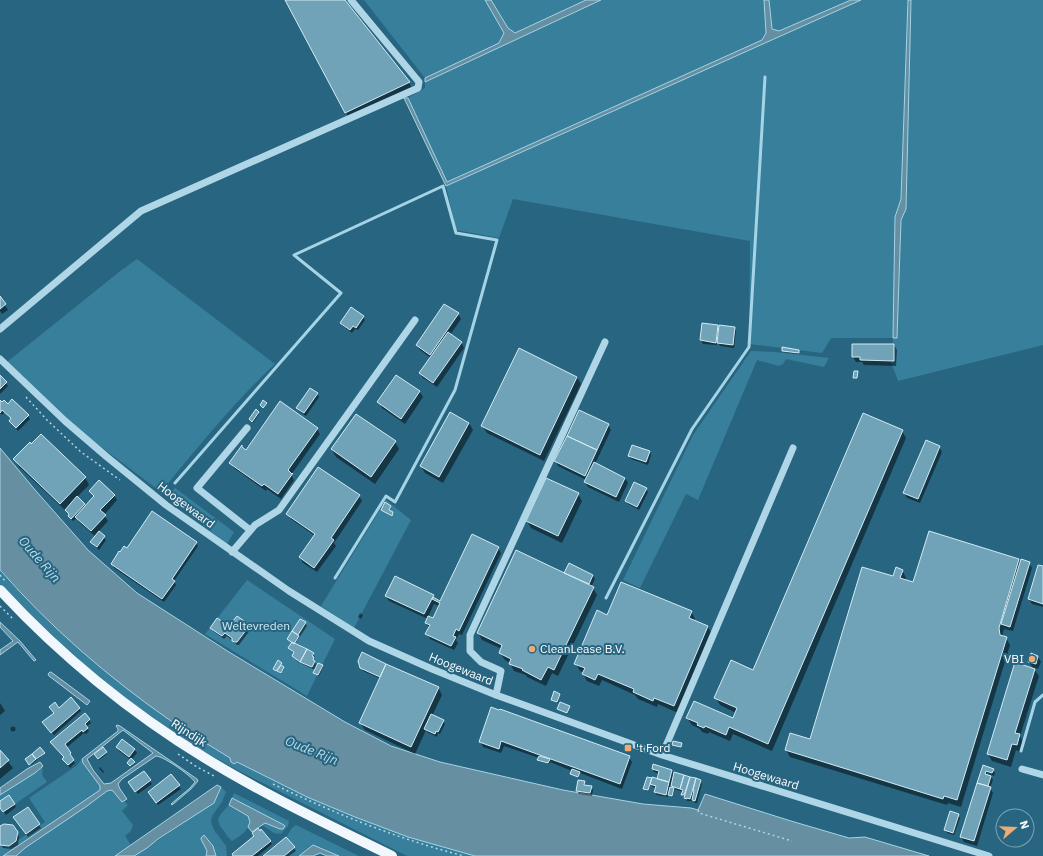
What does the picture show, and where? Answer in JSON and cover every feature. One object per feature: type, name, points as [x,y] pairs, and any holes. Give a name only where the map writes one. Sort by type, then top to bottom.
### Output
[{"type":"main road","name":"Rijndijk","points":[[0,590],[32,624],[65,654],[117,697],[159,728],[205,758],[259,789],[392,856]]},
{"type":"street","points":[[0,329],[141,211],[418,88],[419,82],[351,0]]},
{"type":"street","points":[[232,552],[254,525],[279,510],[415,320]]},
{"type":"street","points":[[496,695],[501,671],[481,662],[470,651],[470,635],[604,342]]},
{"type":"street","name":"Hoogewaard","points":[[0,359],[65,421],[166,505],[289,591],[369,641],[496,695],[662,755],[989,856]]},
{"type":"street","points":[[247,428],[197,488],[250,530]]},
{"type":"street","points":[[662,755],[793,448]]},
{"type":"street","points":[[1022,769],[1043,774]]},
{"type":"path","points":[[26,396],[47,420],[81,452],[120,480]]},
{"type":"path","points":[[0,575],[10,587]]},
{"type":"path","points":[[273,784],[308,801],[375,828],[464,856]]},
{"type":"path","points":[[698,810],[699,813],[792,842]]},
{"type":"green space","points":[[364,0],[485,0],[504,33],[499,43],[425,78]]},
{"type":"green space","points":[[491,0],[587,0],[515,33],[508,28]]},
{"type":"green space","points":[[602,0],[764,0],[766,33],[762,40],[447,182],[408,98],[425,88],[425,82]]},
{"type":"green space","points":[[769,0],[851,0],[779,31],[772,30]]},
{"type":"green space","points":[[861,0],[908,0],[901,199],[895,217],[893,337],[897,338],[901,220],[906,209],[911,0],[1043,0],[1043,345],[898,381],[891,362],[893,338],[831,338],[822,353],[749,344],[750,241],[513,199],[499,238],[456,230],[446,186]]},
{"type":"green space","points":[[137,259],[275,364],[230,410],[161,492],[63,418],[7,362]]},
{"type":"green space","points":[[751,351],[829,358],[824,367],[786,359],[783,364],[779,366],[757,360],[698,500],[686,494],[640,588],[623,580],[693,435]]},
{"type":"green space","points":[[175,488],[234,532],[227,544],[167,497]]},
{"type":"green space","points":[[386,500],[411,520],[354,628],[321,606]]},
{"type":"green space","points":[[0,571],[39,612],[81,651],[148,705],[231,758],[231,762],[234,764],[237,762],[307,797],[384,828],[475,856],[407,856],[243,773],[201,750],[129,701],[93,672],[47,631],[0,584]]},
{"type":"green space","name":"Weltevreden","points":[[247,580],[335,639],[307,696],[205,634]]},
{"type":"green space","points":[[82,759],[83,764],[100,786],[100,790],[3,856],[0,856],[0,845],[9,846],[45,822],[29,798],[76,766]]},
{"type":"green space","points":[[43,766],[42,775],[47,782],[15,804],[9,795],[0,801],[0,795],[35,773]]},
{"type":"green space","points":[[221,787],[226,792],[222,802],[212,816],[211,822],[214,830],[226,846],[227,856],[216,856],[213,846],[206,838],[201,839],[207,851],[206,856],[134,856],[214,803]]},
{"type":"green space","points":[[112,790],[122,802],[124,801],[128,805],[122,811],[133,825],[131,831],[125,836],[131,845],[115,856],[16,856],[25,848],[107,791]]},
{"type":"green space","points":[[234,793],[289,821],[288,826],[281,834],[274,833],[262,825],[264,823],[281,829],[284,825],[232,798]]},
{"type":"green space","points":[[229,805],[248,816],[249,820],[246,831],[232,841],[221,827],[218,820]]},
{"type":"green space","points":[[296,825],[359,856],[339,856],[319,847],[310,847],[299,856],[284,856],[294,847],[286,837]]},
{"type":"water","points":[[485,0],[491,0],[508,28],[515,33],[586,0],[601,0],[425,82],[425,78],[499,43],[504,33]]},
{"type":"water","points":[[764,0],[769,0],[772,29],[779,31],[851,0],[861,0],[446,186],[404,98],[408,98],[447,182],[762,40],[766,33]]},
{"type":"water","points":[[908,0],[911,0],[906,209],[901,220],[897,338],[893,338],[895,217],[901,199]]},
{"type":"water","name":"Oude Rijn","points":[[0,448],[88,550],[137,593],[229,652],[345,722],[391,746],[440,762],[563,790],[643,804],[691,808],[698,810],[705,794],[849,838],[865,837],[929,856],[475,856],[408,837],[307,797],[237,762],[234,764],[231,762],[230,758],[178,726],[148,705],[81,651],[39,612],[0,570]]},
{"type":"water","points":[[0,622],[20,641],[36,660],[34,661],[18,642],[0,655],[0,650],[13,641],[0,627]]},
{"type":"water","points":[[50,672],[90,701],[87,705],[49,676],[48,674]]},
{"type":"water","points":[[116,726],[120,726],[198,781],[172,805],[171,804],[195,782],[177,767],[156,756],[122,779],[118,784],[127,799],[122,802],[113,791],[107,791],[25,848],[16,856],[3,856],[100,790],[100,786],[83,763],[82,759],[118,731]],"holes":[[[123,730],[153,753],[111,783],[104,784],[93,770],[87,759]]]},
{"type":"water","points":[[40,762],[43,766],[35,773],[0,795],[0,788],[27,769]]},
{"type":"water","points":[[217,785],[221,787],[214,803],[134,856],[115,856]]},
{"type":"water","points":[[232,798],[285,826],[283,829],[280,829],[265,823],[252,832],[248,827],[250,822],[248,816],[229,805]]},
{"type":"water","points":[[204,835],[213,846],[216,856],[206,856],[207,851],[201,839]]},
{"type":"water","points":[[313,845],[339,856],[327,856],[320,853],[313,856],[299,856]]},
{"type":"building","points":[[285,0],[345,0],[410,82],[345,113]]},
{"type":"building","points":[[0,296],[6,304],[0,309]]},
{"type":"building","points":[[444,304],[459,313],[430,355],[416,345]]},
{"type":"building","points":[[351,307],[364,316],[356,328],[353,326],[350,330],[340,323]]},
{"type":"building","points":[[702,323],[718,325],[716,343],[700,340]]},
{"type":"building","points":[[719,325],[735,327],[733,345],[717,343]]},
{"type":"building","points":[[448,332],[462,342],[433,383],[419,373]]},
{"type":"building","points":[[852,344],[894,344],[894,361],[860,360],[860,357],[852,357]]},
{"type":"building","points":[[782,347],[799,350],[799,353],[782,351]]},
{"type":"building","points":[[519,348],[577,377],[540,455],[481,426]]},
{"type":"building","points":[[854,371],[858,371],[857,378],[853,378]]},
{"type":"building","points":[[0,375],[7,382],[0,389]]},
{"type":"building","points":[[396,375],[420,391],[401,419],[377,402]]},
{"type":"building","points":[[310,388],[318,393],[304,413],[296,408]]},
{"type":"building","points":[[12,399],[29,415],[16,428],[9,421],[11,418],[2,410],[0,413],[0,400],[2,402],[4,400],[8,404]]},
{"type":"building","points":[[263,400],[267,403],[263,408],[260,405]]},
{"type":"building","points":[[280,401],[318,428],[288,470],[292,474],[293,473],[278,494],[264,484],[262,486],[229,463],[242,445],[242,447],[246,450]]},
{"type":"building","points":[[256,409],[259,412],[252,422],[249,419]]},
{"type":"building","points":[[579,410],[609,424],[597,450],[567,436]]},
{"type":"building","points":[[450,412],[469,423],[439,477],[420,466]]},
{"type":"building","points":[[863,413],[903,430],[768,744],[729,727],[726,735],[705,726],[704,728],[697,725],[698,723],[686,718],[694,701],[733,718],[737,708],[714,698],[731,660],[753,670]]},
{"type":"building","points":[[356,414],[396,441],[371,477],[331,449]]},
{"type":"building","points":[[41,434],[86,477],[60,504],[13,459],[30,442],[31,444]]},
{"type":"building","points":[[567,436],[597,450],[585,476],[554,461]]},
{"type":"building","points":[[926,440],[940,446],[918,499],[903,493]]},
{"type":"building","points":[[632,445],[650,451],[646,462],[628,456]]},
{"type":"building","points":[[594,462],[625,478],[616,497],[584,482]]},
{"type":"building","points":[[318,467],[360,495],[331,538],[334,540],[314,568],[299,557],[315,534],[286,514]]},
{"type":"building","points":[[546,478],[579,493],[558,536],[526,521]]},
{"type":"building","points":[[99,480],[115,495],[100,510],[106,515],[91,531],[75,517],[94,496],[89,491]]},
{"type":"building","points":[[634,482],[647,488],[637,507],[625,501]]},
{"type":"building","points":[[77,496],[85,504],[71,519],[65,510]]},
{"type":"building","points":[[385,502],[391,506],[389,510],[393,512],[392,516],[381,510]]},
{"type":"building","points":[[152,511],[197,542],[172,579],[175,581],[162,599],[111,564],[124,546],[127,548]]},
{"type":"building","points":[[99,531],[105,536],[97,547],[90,542]]},
{"type":"building","points":[[929,531],[1019,559],[999,628],[1000,635],[1007,637],[957,800],[944,796],[943,799],[785,750],[790,733],[810,739],[862,567],[893,576],[896,567],[903,570],[900,578],[913,582]]},
{"type":"building","points":[[472,534],[499,547],[459,631],[456,629],[453,636],[456,637],[451,646],[425,634],[430,625],[425,623],[428,616],[433,618],[440,603],[432,599],[433,597],[440,601]]},
{"type":"building","points":[[516,550],[594,587],[554,670],[548,667],[541,680],[522,670],[523,669],[509,664],[511,659],[499,653],[502,645],[477,633]]},
{"type":"building","points":[[1021,559],[1030,562],[1010,627],[1001,624]]},
{"type":"building","points":[[569,563],[593,575],[589,584],[564,573]]},
{"type":"building","points":[[1038,565],[1043,566],[1043,604],[1028,599]]},
{"type":"building","points":[[395,576],[434,595],[424,614],[385,596]]},
{"type":"building","points":[[621,582],[692,611],[689,618],[708,626],[674,706],[654,698],[653,701],[633,692],[634,689],[598,674],[595,680],[582,674],[585,668],[574,664],[597,610],[607,615]]},
{"type":"building","points":[[237,616],[250,625],[237,642],[232,641],[232,638],[225,633],[222,636],[210,628],[217,618],[229,626]]},
{"type":"building","points":[[300,619],[306,622],[298,635],[292,631]]},
{"type":"building","points":[[292,631],[299,636],[294,644],[287,639]]},
{"type":"building","points":[[292,642],[307,649],[300,662],[292,656],[294,652],[288,648]]},
{"type":"building","points":[[307,649],[314,653],[312,656],[314,657],[313,660],[315,661],[312,667],[300,662]]},
{"type":"building","points":[[362,652],[386,664],[380,677],[360,668],[358,661]]},
{"type":"building","points":[[1031,653],[1038,656],[1036,664],[1028,662]]},
{"type":"building","points":[[278,660],[282,663],[276,671],[273,669]]},
{"type":"building","points":[[1015,662],[1035,669],[1015,733],[1020,734],[1017,745],[1012,744],[1007,760],[987,754]]},
{"type":"building","points":[[318,663],[323,665],[318,675],[313,673]]},
{"type":"building","points":[[386,664],[439,687],[411,747],[359,723]]},
{"type":"building","points":[[281,665],[284,667],[281,673],[277,671]]},
{"type":"building","points":[[554,691],[560,694],[557,702],[551,700]]},
{"type":"building","points":[[71,697],[80,708],[51,733],[42,722],[54,713],[49,707],[55,702],[59,708]]},
{"type":"building","points":[[560,702],[570,706],[567,713],[557,709]]},
{"type":"building","points":[[491,707],[630,756],[620,784],[501,741],[499,749],[479,742]]},
{"type":"building","points":[[85,713],[90,719],[85,724],[88,728],[83,732],[82,730],[65,744],[74,760],[68,765],[62,759],[64,757],[50,742]]},
{"type":"building","points":[[431,714],[444,720],[438,732],[436,731],[435,734],[424,729]]},
{"type":"building","points":[[122,739],[135,749],[129,757],[116,747]]},
{"type":"building","points":[[673,741],[682,743],[681,747],[672,745]]},
{"type":"building","points":[[40,747],[45,753],[36,759],[32,754]]},
{"type":"building","points":[[103,747],[107,752],[98,759],[94,754]]},
{"type":"building","points":[[0,750],[9,760],[0,768]]},
{"type":"building","points":[[32,754],[36,759],[29,765],[25,759]]},
{"type":"building","points":[[539,756],[550,759],[548,763],[537,760]]},
{"type":"building","points":[[131,758],[135,762],[130,766],[127,763]]},
{"type":"building","points":[[653,764],[672,770],[669,782],[657,779],[659,771],[652,769]]},
{"type":"building","points":[[983,765],[994,769],[992,773],[986,771],[985,774],[991,776],[988,786],[977,783]]},
{"type":"building","points":[[572,769],[580,772],[578,777],[570,774]]},
{"type":"building","points":[[144,771],[151,780],[135,792],[128,782]]},
{"type":"building","points":[[674,772],[684,775],[680,789],[671,786]]},
{"type":"building","points":[[171,774],[180,785],[156,803],[148,792]]},
{"type":"building","points":[[684,775],[690,777],[684,795],[681,795],[683,790],[680,789]]},
{"type":"building","points":[[647,777],[652,778],[648,790],[643,789]]},
{"type":"building","points":[[652,777],[669,782],[666,795],[654,792],[656,786],[650,784]]},
{"type":"building","points":[[690,777],[696,778],[690,799],[687,799],[684,798]]},
{"type":"building","points":[[696,778],[701,780],[695,801],[692,800]]},
{"type":"building","points":[[578,780],[585,781],[584,785],[592,786],[590,793],[576,791]]},
{"type":"building","points":[[977,783],[991,787],[974,841],[960,837]]},
{"type":"building","points":[[670,787],[674,788],[672,796],[668,795]]},
{"type":"building","points":[[9,795],[15,804],[3,812],[0,808],[0,801]]},
{"type":"building","points":[[28,807],[40,824],[26,834],[13,817]]},
{"type":"building","points":[[950,811],[959,814],[953,833],[944,830]]},
{"type":"building","points":[[4,824],[13,825],[18,832],[16,841],[9,846],[0,845],[0,826]]},
{"type":"building","points":[[258,828],[260,831],[261,829],[271,841],[252,856],[233,856],[232,854],[254,836],[252,833]]},
{"type":"building","points":[[286,837],[295,847],[284,856],[263,856]]},
{"type":"waterway","points":[[606,598],[692,429],[749,347],[765,77]]},
{"type":"waterway","points":[[175,483],[341,293],[294,255],[443,186],[456,233],[497,240],[455,390],[395,502],[386,496],[335,578]]},
{"type":"waterway","points":[[1021,751],[1035,702],[1043,695]]},
{"type":"place","name":"CleanLease B.V.","points":[[532,649]]},
{"type":"place","name":"VBI","points":[[1032,659]]},
{"type":"place","name":"'t Ford","points":[[628,748]]}]
